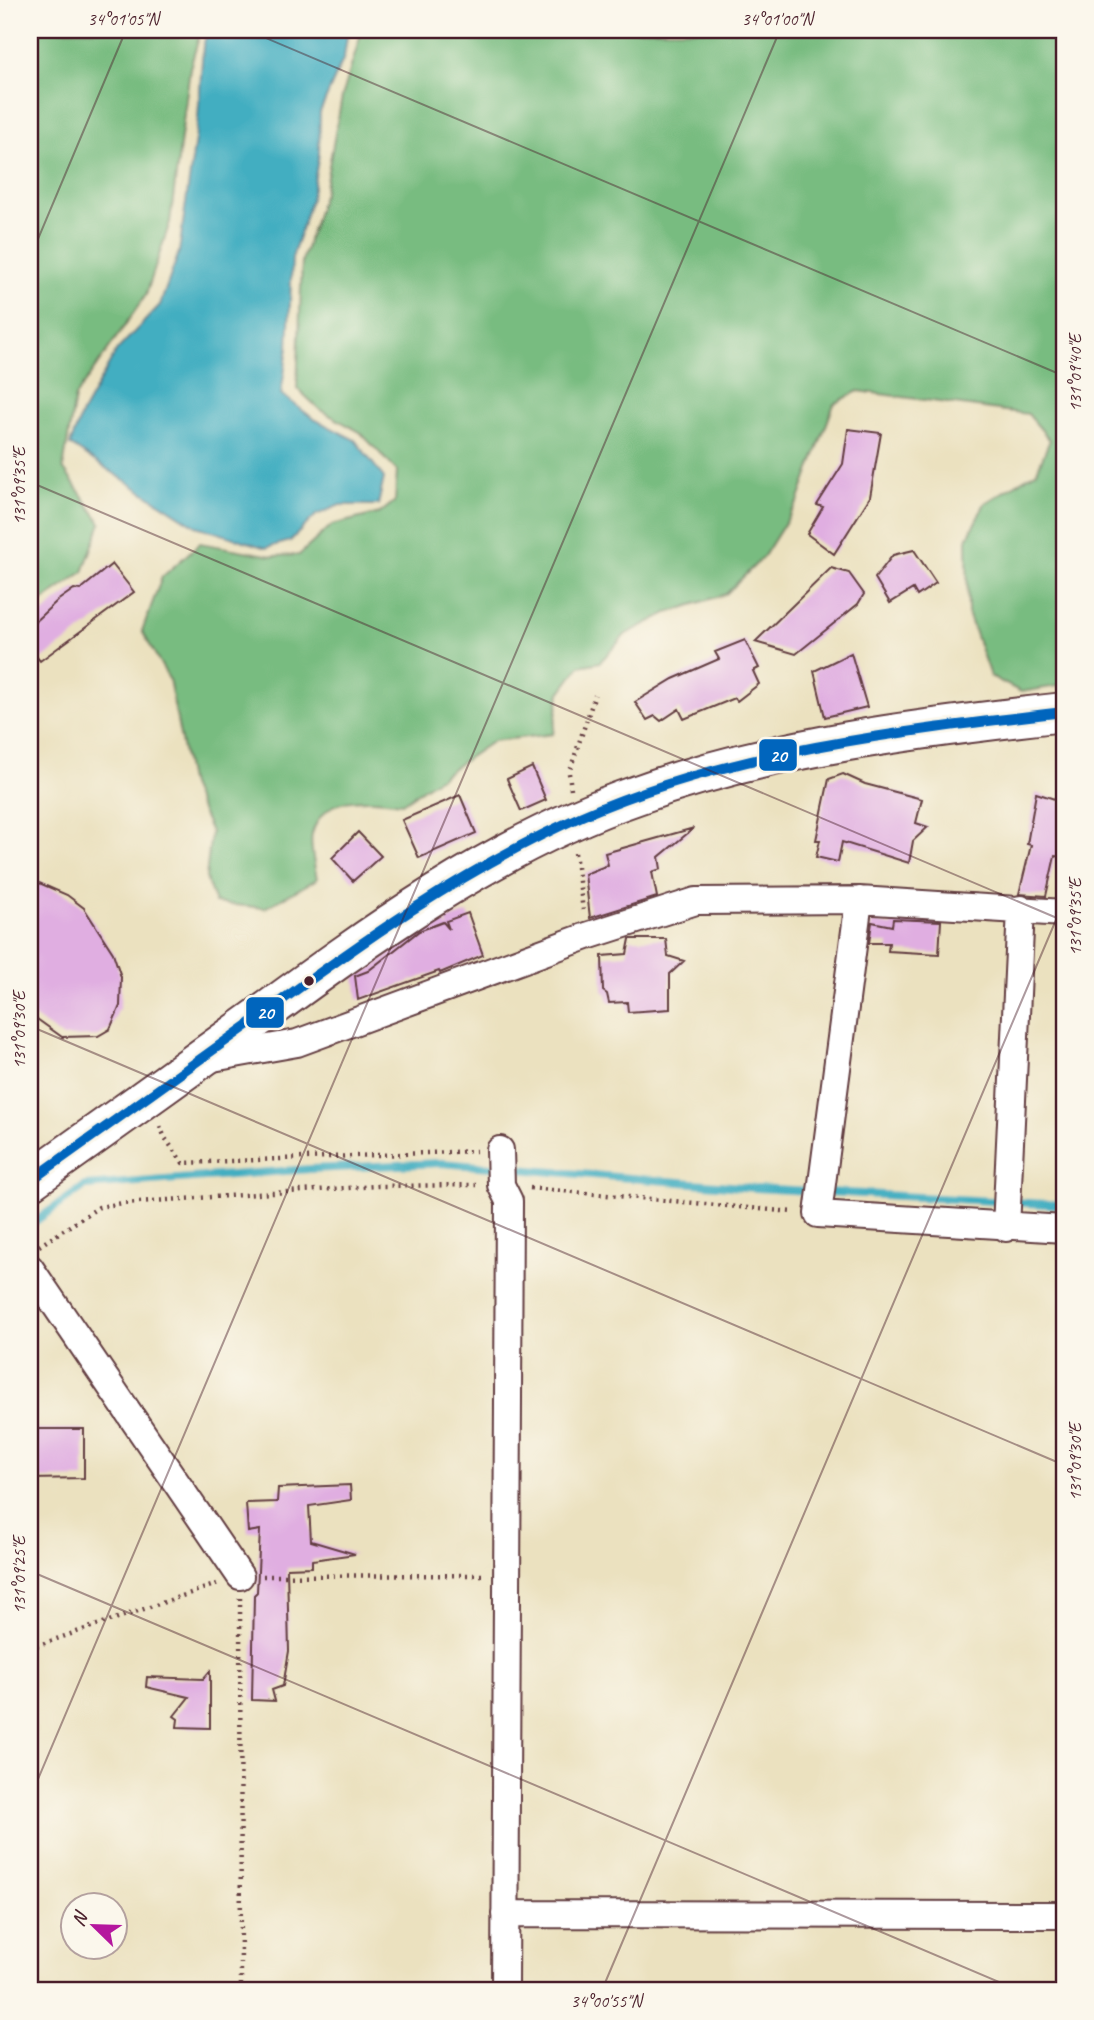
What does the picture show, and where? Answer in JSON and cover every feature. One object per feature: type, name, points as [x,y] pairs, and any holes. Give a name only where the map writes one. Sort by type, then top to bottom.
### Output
[{"type":"highway","points":[[30,1181],[385,925],[511,852],[635,795],[707,772],[790,753],[946,726],[1064,712]]},
{"type":"street","points":[[859,900],[818,1214],[1006,1228],[1064,1229]]},
{"type":"street","points":[[198,1061],[297,1043],[587,936],[696,901],[859,900],[1064,913]]},
{"type":"street","points":[[1006,1228],[1021,909]]},
{"type":"street","points":[[500,1150],[501,1185],[509,1201],[505,1990]]},
{"type":"street","points":[[30,1268],[240,1576]]},
{"type":"street","points":[[505,1914],[1064,1915]]},
{"type":"path","points":[[150,1095],[165,1138],[183,1163],[500,1150]]},
{"type":"path","points":[[30,1252],[78,1218],[99,1207],[123,1203],[377,1186],[501,1185],[818,1214]]},
{"type":"path","points":[[30,1648],[240,1576],[508,1575]]},
{"type":"path","points":[[240,1576],[241,1990]]},
{"type":"green space","points":[[30,30],[201,30],[190,68],[170,222],[146,295],[75,397],[63,468],[101,523],[83,572],[33,608],[30,607]]},
{"type":"green space","points":[[362,30],[1064,30],[1064,685],[1021,692],[990,676],[968,613],[967,539],[985,503],[1037,471],[1050,440],[1028,414],[858,391],[834,404],[798,502],[764,556],[726,594],[667,613],[626,634],[600,662],[580,666],[560,693],[553,734],[493,741],[402,803],[362,800],[337,805],[326,811],[318,820],[312,834],[317,879],[265,908],[215,903],[206,878],[211,832],[190,786],[169,679],[142,631],[162,577],[200,543],[272,556],[299,555],[332,525],[380,513],[395,501],[397,471],[360,432],[320,410],[297,388],[302,261],[324,192],[342,97]]},
{"type":"water","points":[[208,30],[348,30],[344,57],[320,112],[319,154],[311,199],[292,258],[288,348],[281,394],[314,419],[355,440],[384,478],[378,505],[340,505],[316,515],[290,541],[266,548],[196,526],[70,445],[82,413],[117,350],[160,305],[179,252],[198,118],[203,46]]},
{"type":"building","points":[[848,429],[881,433],[870,497],[834,554],[807,534],[823,507],[817,505],[843,464]]},
{"type":"building","points":[[914,550],[936,583],[917,596],[913,589],[890,603],[875,578],[893,555]]},
{"type":"building","points":[[112,564],[134,592],[40,661],[30,649],[30,626],[57,601],[74,589],[80,590]]},
{"type":"building","points":[[831,568],[849,573],[864,594],[858,604],[796,654],[755,642]]},
{"type":"building","points":[[745,640],[759,668],[753,671],[759,684],[737,701],[735,698],[684,719],[679,709],[661,721],[655,716],[647,720],[635,702],[673,679],[719,659],[715,652]]},
{"type":"building","points":[[851,653],[867,707],[825,717],[814,671]]},
{"type":"building","points":[[532,767],[546,800],[521,811],[507,779]]},
{"type":"building","points":[[843,774],[865,784],[922,799],[916,823],[928,827],[913,841],[909,863],[842,842],[838,862],[816,857],[820,840],[816,840],[829,779]]},
{"type":"building","points":[[1036,793],[1064,802],[1064,857],[1055,856],[1046,896],[1019,894],[1031,845],[1027,844]]},
{"type":"building","points":[[460,795],[476,833],[419,858],[402,820]]},
{"type":"building","points":[[694,828],[659,857],[661,869],[652,872],[657,897],[590,918],[585,874],[608,865],[605,853]]},
{"type":"building","points":[[358,832],[381,856],[353,881],[332,858]]},
{"type":"building","points":[[30,879],[67,895],[84,908],[113,953],[121,977],[120,1006],[110,1029],[98,1036],[62,1037],[30,1014]]},
{"type":"building","points":[[468,913],[483,955],[440,973],[439,971],[358,1000],[355,976],[368,971],[419,931],[443,922],[449,929],[446,921]]},
{"type":"building","points":[[893,919],[941,921],[939,954],[888,951],[889,943],[869,943],[872,922],[892,926]]},
{"type":"building","points":[[630,939],[666,939],[668,956],[684,961],[670,974],[670,1009],[628,1012],[627,1002],[609,1003],[607,994],[603,991],[602,956],[627,954]]},
{"type":"building","points":[[30,1429],[84,1429],[84,1478],[30,1479]]},
{"type":"building","points":[[350,1485],[351,1500],[309,1506],[311,1541],[355,1554],[312,1560],[312,1567],[287,1568],[289,1651],[283,1686],[272,1690],[275,1701],[252,1700],[254,1595],[257,1592],[260,1530],[248,1532],[246,1503],[277,1502],[278,1488]]},
{"type":"building","points":[[210,1671],[210,1728],[177,1727],[178,1719],[174,1716],[189,1697],[146,1687],[147,1677],[203,1679]]},
{"type":"waterway","points":[[30,1225],[85,1186],[310,1169],[441,1163],[755,1188],[1064,1205]]},
{"type":"transit line","name":"20","points":[[30,1181],[412,910],[495,860],[582,816],[640,793],[699,775],[819,746],[1064,712]]}]
